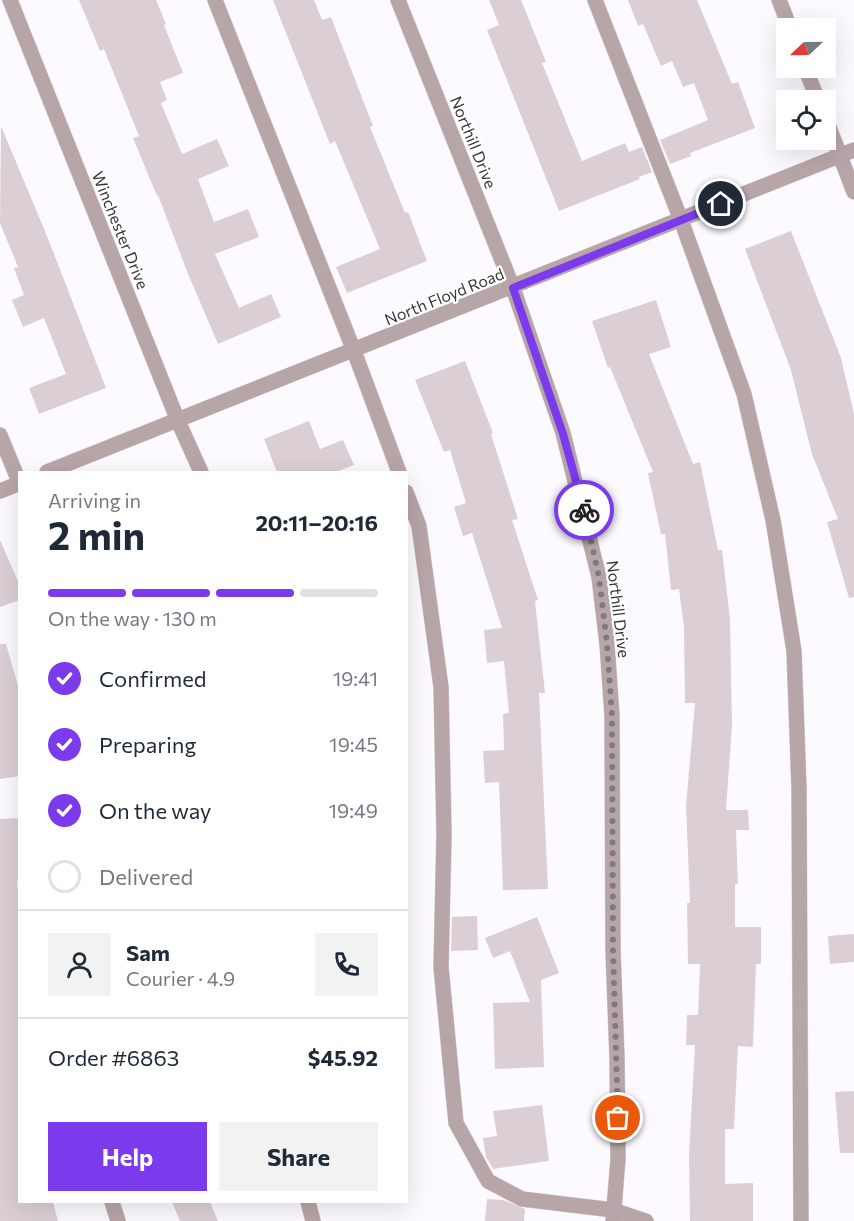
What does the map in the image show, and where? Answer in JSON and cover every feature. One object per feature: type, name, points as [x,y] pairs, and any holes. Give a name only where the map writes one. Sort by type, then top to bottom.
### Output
[{"type":"street","name":"Winchester Drive","points":[[10,0],[178,421],[201,471]]},
{"type":"street","points":[[215,0],[354,351],[399,471]]},
{"type":"street","name":"Northill Drive","points":[[398,0],[513,288],[563,434],[599,577],[612,716],[613,951],[618,1159],[613,1215]]},
{"type":"street","points":[[595,0],[681,220],[744,394],[773,520],[794,651],[799,788],[801,1221]]},
{"type":"street","points":[[779,0],[786,18]]},
{"type":"street","points":[[836,135],[847,153],[854,192]]},
{"type":"street","name":"North Floyd Road","points":[[50,471],[847,153]]},
{"type":"street","points":[[0,435],[18,481]]},
{"type":"street","points":[[0,491],[18,484]]},
{"type":"street","points":[[408,497],[419,526],[441,687],[444,834],[441,967],[456,1123],[488,1181],[522,1199],[646,1221]]},
{"type":"street","points":[[112,1203],[118,1221]]},
{"type":"street","points":[[308,1203],[313,1221]]},
{"type":"building","points":[[79,0],[156,0],[183,73],[160,82],[167,100],[161,103],[182,154],[217,139],[229,166],[198,179],[214,222],[248,209],[259,237],[215,254],[239,308],[271,294],[281,317],[218,344],[133,138],[139,136],[104,49],[100,51]]},
{"type":"building","points":[[273,0],[314,0],[322,20],[331,17],[373,126],[370,127],[427,261],[347,293],[336,267],[380,249],[335,141],[330,144]]},
{"type":"building","points":[[489,0],[521,0],[546,62],[542,63],[582,161],[625,143],[629,152],[642,147],[652,172],[639,177],[640,179],[559,211],[487,30],[499,25]]},
{"type":"building","points":[[628,0],[697,0],[732,84],[738,82],[755,128],[690,153],[691,156],[670,164],[660,140],[708,120],[694,83],[683,87],[672,61],[661,66],[643,24],[638,26]]},
{"type":"building","points":[[1,126],[106,388],[39,414],[29,388],[66,374],[44,318],[23,327],[12,300],[24,295],[14,268],[18,267],[0,223]]},
{"type":"building","points":[[791,231],[841,358],[854,414],[854,597],[849,598],[827,522],[838,519],[812,454],[791,370],[745,249]]},
{"type":"building","points":[[656,300],[671,347],[649,354],[693,464],[700,462],[718,550],[722,550],[730,619],[732,725],[726,810],[748,810],[749,830],[736,830],[738,884],[735,884],[735,927],[761,927],[761,964],[756,964],[753,1047],[738,1046],[734,1129],[725,1129],[725,1184],[753,1183],[753,1221],[690,1221],[689,1154],[695,1045],[686,1045],[687,1015],[698,1015],[700,964],[688,964],[687,903],[690,903],[686,806],[695,703],[685,703],[684,627],[679,589],[671,590],[665,534],[661,534],[648,473],[653,472],[610,367],[608,368],[592,321]]},
{"type":"building","points":[[465,361],[493,433],[491,434],[518,519],[512,520],[538,600],[535,601],[545,693],[539,693],[548,889],[503,890],[499,782],[485,783],[483,751],[504,750],[503,714],[509,713],[504,661],[487,663],[484,630],[502,628],[472,533],[463,536],[454,507],[466,503],[450,450],[444,452],[415,380]]},
{"type":"building","points":[[309,421],[320,449],[343,440],[354,465],[339,471],[277,471],[264,439]]},
{"type":"building","points":[[0,540],[18,581],[18,601],[0,607]]},
{"type":"building","points":[[0,644],[6,644],[18,686],[18,776],[0,779]]},
{"type":"building","points":[[18,818],[18,1203],[53,1203],[58,1221],[0,1221],[0,819]]},
{"type":"building","points":[[477,916],[478,950],[451,951],[452,917]]},
{"type":"building","points":[[537,917],[559,973],[541,980],[544,1067],[495,1069],[493,1003],[530,1002],[510,951],[493,958],[485,938]]},
{"type":"building","points":[[854,934],[854,962],[830,964],[828,936]]},
{"type":"building","points":[[854,1091],[854,1153],[840,1153],[835,1092]]},
{"type":"building","points":[[542,1105],[549,1161],[493,1169],[486,1157],[483,1138],[497,1136],[493,1111]]},
{"type":"building","points":[[487,1199],[503,1200],[525,1209],[524,1221],[485,1221]]},
{"type":"building","points":[[172,1203],[210,1203],[218,1221],[180,1221]]},
{"type":"way so far","points":[[584,510],[599,577],[612,716],[613,951],[618,1118]]},
{"type":"route","points":[[584,510],[563,434],[513,288],[721,204]]}]
